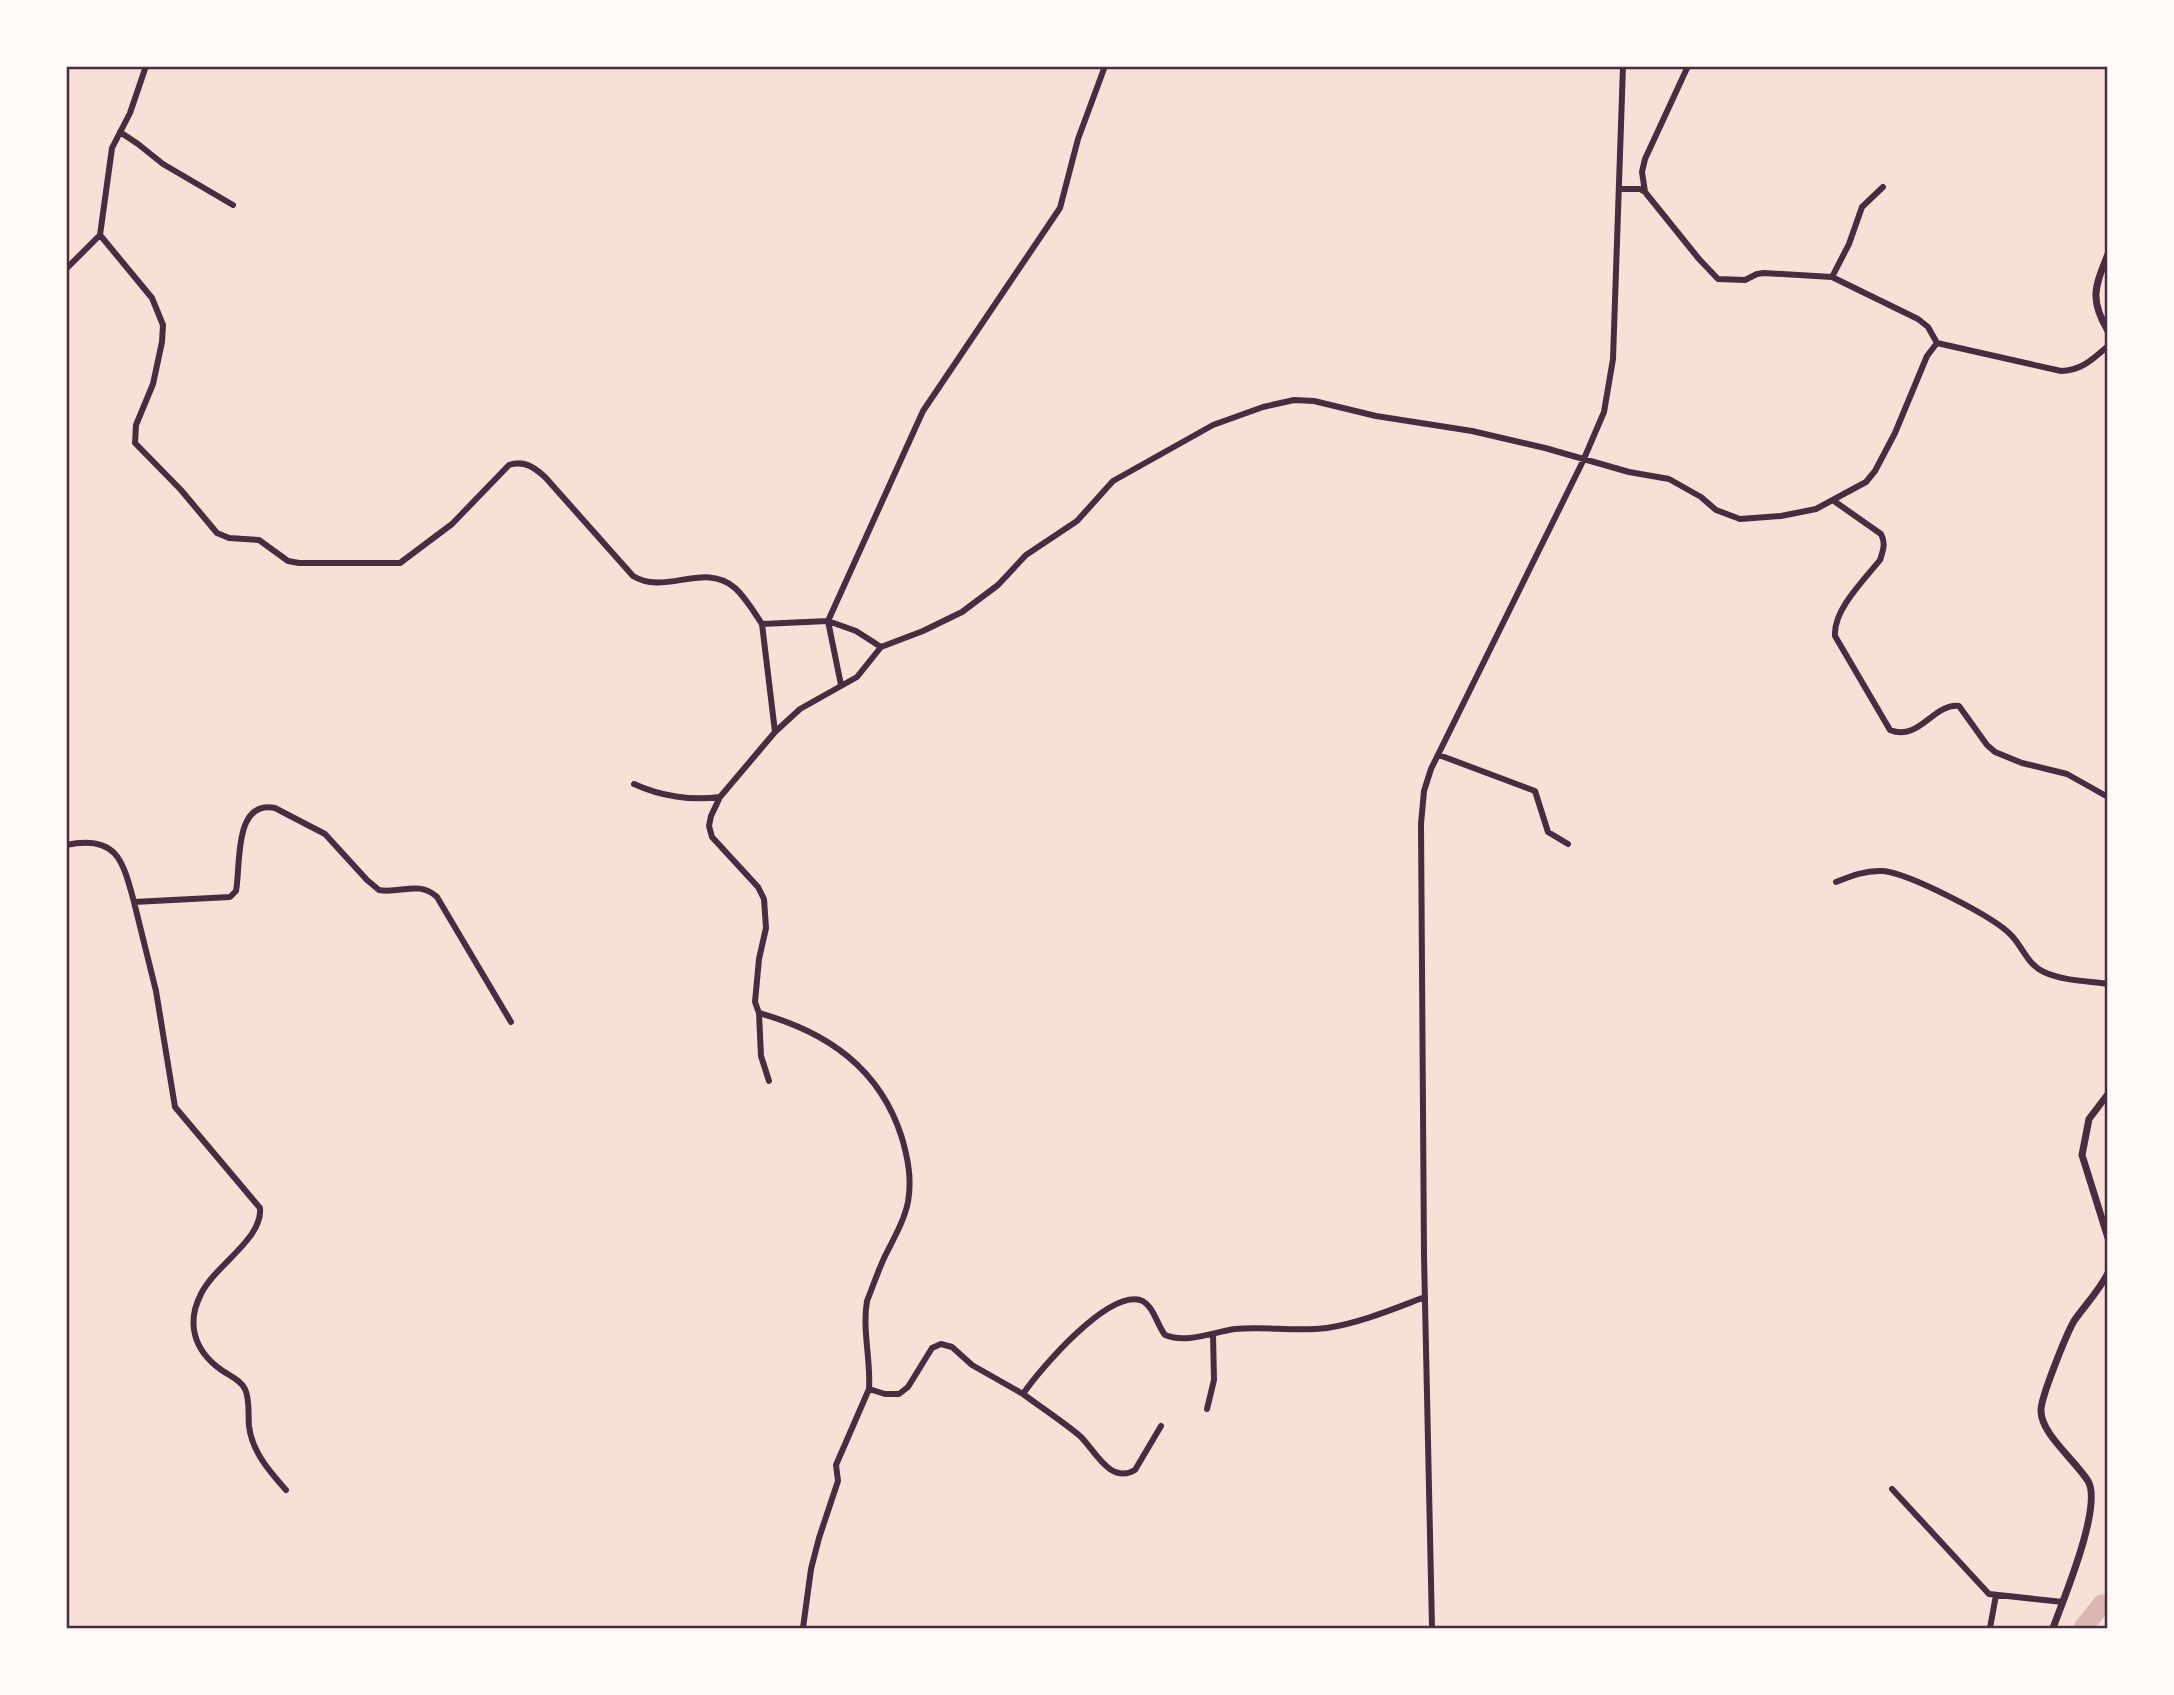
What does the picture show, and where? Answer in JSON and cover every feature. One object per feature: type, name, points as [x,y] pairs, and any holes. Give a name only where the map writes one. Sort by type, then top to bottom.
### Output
[{"type":"street","points":[[66,269],[100,235],[107,199],[110,155],[146,66]]},
{"type":"street","points":[[841,685],[828,621],[923,411],[1060,208],[1078,139],[1105,66]]},
{"type":"street","points":[[1432,1629],[1425,1297],[1421,824],[1424,791],[1432,769],[1584,461],[1604,412],[1613,359],[1623,66]]},
{"type":"street","points":[[1645,192],[1642,172],[1645,159],[1688,66]]},
{"type":"street","points":[[120,132],[163,164],[233,205]]},
{"type":"street","points":[[1832,277],[1849,244],[1862,207],[1883,187]]},
{"type":"street","points":[[1619,189],[1640,189],[1645,192],[1718,279],[1745,280],[1760,273],[1832,277],[1918,319],[1928,327],[1937,343],[2061,371],[2073,371],[2091,361],[2108,346]]},
{"type":"street","points":[[100,235],[152,298],[163,325],[153,384],[136,425],[135,443],[181,490],[217,533],[229,538],[259,540],[293,563],[400,563],[452,524],[509,465],[521,463],[533,467],[633,576],[655,584],[710,577],[734,587],[762,624],[775,732]]},
{"type":"street","points":[[2108,254],[2095,285],[2094,301],[2097,314],[2108,331]]},
{"type":"street","points":[[769,1081],[761,1056],[759,1013],[755,1002],[759,960],[766,928],[764,899],[758,887],[712,837],[709,826],[711,816],[720,797],[775,732],[800,709],[863,672],[881,647],[923,631],[962,611],[998,585],[1026,555],[1077,521],[1113,481],[1213,425],[1263,407],[1294,400],[1314,401],[1376,416],[1472,431],[1669,480],[1701,497],[1716,510],[1740,519],[1781,516],[1816,509],[1866,482],[1875,471],[1895,433],[1927,356],[1937,343]]},
{"type":"street","points":[[1834,501],[1881,534],[1884,539],[1880,560],[1838,615],[1834,628],[1835,636],[1890,730],[1912,731],[1949,706],[1959,706],[1995,752],[2067,774],[2108,797]]},
{"type":"street","points":[[762,624],[828,621],[856,631],[881,647]]},
{"type":"street","points":[[1439,755],[1535,791],[1548,832],[1568,844]]},
{"type":"street","points":[[634,784],[680,798],[720,797]]},
{"type":"street","points":[[134,902],[234,895],[247,819],[256,811],[275,808],[325,834],[379,890],[416,887],[432,892],[511,1022]]},
{"type":"street","points":[[66,845],[93,843],[112,850],[125,866],[156,991],[175,1107],[260,1208],[261,1217],[254,1233],[220,1266],[202,1291],[194,1313],[193,1333],[203,1353],[214,1365],[243,1385],[252,1440],[264,1465],[286,1490]]},
{"type":"street","points":[[1836,882],[1862,873],[1894,873],[1992,920],[2012,936],[2028,959],[2041,971],[2054,976],[2108,984]]},
{"type":"street","points":[[759,1013],[806,1029],[844,1051],[886,1100],[898,1124],[909,1161],[910,1188],[907,1206],[865,1313],[870,1358],[869,1389],[835,1465],[839,1478],[811,1569],[803,1629]]},
{"type":"street","points":[[2108,1094],[2089,1119],[2082,1155],[2108,1238]]},
{"type":"street","points":[[2053,1629],[2087,1529],[2092,1499],[2089,1481],[2045,1426],[2040,1407],[2073,1324],[2108,1273]]},
{"type":"street","points":[[1023,1394],[1074,1334],[1112,1307],[1132,1300],[1138,1300],[1149,1307],[1161,1330],[1171,1338],[1258,1328],[1329,1328],[1425,1297]]},
{"type":"street","points":[[1207,1409],[1214,1380],[1213,1334]]},
{"type":"street","points":[[869,1389],[885,1394],[900,1394],[908,1387],[932,1348],[941,1344],[952,1347],[972,1365],[1023,1394],[1080,1436],[1096,1458],[1116,1471],[1128,1473],[1135,1470],[1161,1426]]},
{"type":"street","points":[[1892,1489],[1934,1531],[1985,1590],[1996,1595],[2063,1602]]},
{"type":"street","points":[[1990,1629],[1996,1595]]},
{"type":"waterway","points":[[2083,1628],[2102,1604],[2108,1604]]}]
